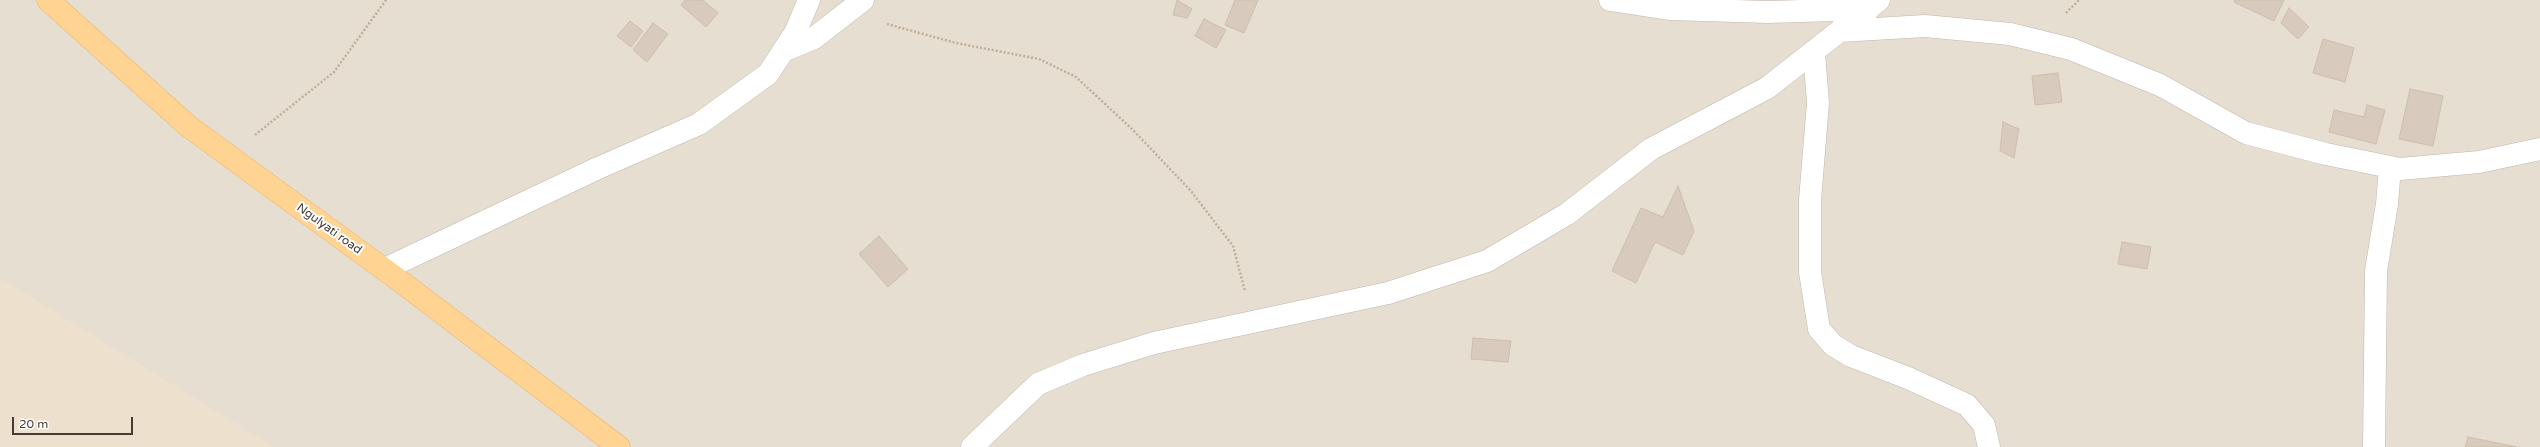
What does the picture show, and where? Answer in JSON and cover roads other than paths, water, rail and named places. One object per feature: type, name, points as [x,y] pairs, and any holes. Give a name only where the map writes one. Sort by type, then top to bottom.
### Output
[{"type":"main road","name":"Ngulyati road","points":[[48,0],[188,126],[384,270],[619,447]]},
{"type":"street","points":[[384,270],[596,169],[699,124],[768,74],[795,33],[809,0]]},
{"type":"street","points":[[783,51],[814,38],[846,15],[863,0]]},
{"type":"street","points":[[1623,1],[1670,9],[1768,12],[1874,4]]},
{"type":"street","points":[[972,447],[1038,384],[1083,365],[1154,343],[1388,293],[1487,261],[1567,214],[1651,149],[1767,88],[1874,4]]},
{"type":"street","points":[[1840,31],[1925,26],[2010,34],[2071,49],[2160,86],[2246,133],[2326,154],[2400,169],[2479,162],[2540,149]]},
{"type":"street","points":[[1814,52],[1818,103],[1810,200],[1810,272],[1819,329],[1833,345],[1851,356],[1967,404],[1984,425],[1989,447]]},
{"type":"street","points":[[2374,447],[2376,271],[2387,204],[2390,167]]}]
